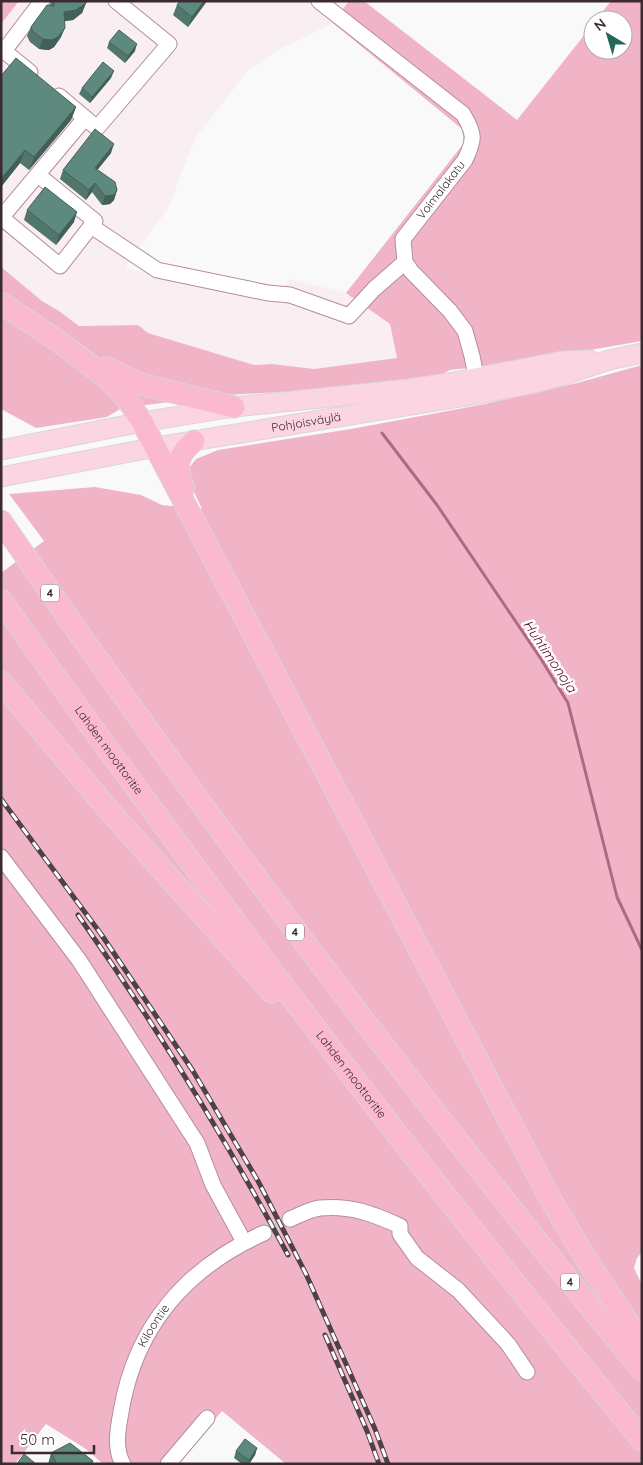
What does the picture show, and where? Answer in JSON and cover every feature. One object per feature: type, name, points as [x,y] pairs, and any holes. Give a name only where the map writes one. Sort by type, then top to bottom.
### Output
[{"type":"highway","points":[[1,303],[61,343],[107,378],[128,399],[156,447],[551,1200],[588,1262],[642,1344]]},
{"type":"highway","points":[[61,343],[124,378],[140,384],[234,407]]},
{"type":"highway","points":[[189,510],[186,492],[178,474],[179,458],[184,449],[194,441]]},
{"type":"highway","name":"4","points":[[1,521],[100,664],[309,951],[487,1178],[642,1370]]},
{"type":"highway","name":"Lahden moottoritie","points":[[1,600],[72,701],[236,924],[386,1121],[642,1440]]},
{"type":"highway","points":[[5,687],[107,808],[386,1121]]},
{"type":"main road","name":"Pohjoisväylä","points":[[1,477],[478,386],[563,361],[609,360],[642,353]]},
{"type":"main road","name":"Pohjoisväylä","points":[[1,450],[142,422],[234,407],[409,389],[478,386]]},
{"type":"street","points":[[42,1],[2,52],[97,128],[169,44],[116,1]]},
{"type":"street","name":"Voimalakatu","points":[[319,1],[463,114],[472,128],[472,145],[466,160],[404,239],[405,262]]},
{"type":"street","points":[[38,175],[95,221],[60,266],[2,218],[85,118]]},
{"type":"street","points":[[91,226],[157,270],[268,293],[290,295],[349,316],[374,289],[405,262],[411,271],[450,311],[465,331],[478,386]]},
{"type":"street","points":[[1,857],[79,960],[197,1143],[213,1185],[244,1242]]},
{"type":"street","points":[[290,1219],[319,1208],[342,1208],[365,1211],[400,1226],[400,1234],[417,1258],[458,1290],[508,1344],[527,1372]]},
{"type":"street","name":"Kiloontie","points":[[123,1464],[117,1436],[124,1393],[136,1354],[153,1322],[196,1275],[244,1242],[264,1233]]},
{"type":"street","points":[[168,1464],[207,1418]]},
{"type":"shaded area","points":[[1,1],[19,1],[1,24]]},
{"type":"shaded area","points":[[19,1],[349,1],[333,23],[282,48],[248,71],[195,138],[169,207],[125,268],[282,304],[285,283],[290,279],[346,293],[390,324],[397,358],[314,369],[272,364],[254,365],[148,333],[138,325],[79,326],[42,301],[1,267],[1,24]]},
{"type":"shaded area","points":[[349,1],[364,1],[517,120],[583,37],[583,60],[633,60],[633,10],[604,10],[611,1],[642,1],[642,341],[521,362],[450,370],[439,376],[283,392],[227,395],[122,408],[107,417],[36,428],[1,409],[1,267],[42,301],[79,326],[138,325],[148,333],[254,365],[272,364],[314,369],[397,358],[390,324],[346,293],[464,143],[462,129],[333,23]]},
{"type":"shaded area","points":[[642,365],[642,1252],[637,1258],[634,1268],[642,1285],[642,1464],[286,1464],[222,1411],[177,1464],[103,1464],[86,1449],[46,1424],[15,1464],[1,1464],[1,573],[44,541],[9,494],[95,487],[141,495],[162,505],[202,509],[187,477],[189,468],[196,459],[218,450],[351,429],[485,404],[577,383]]},
{"type":"building","points":[[54,1],[87,1],[76,10],[64,12],[65,28],[58,37],[52,40],[43,39],[33,32],[31,27],[47,5],[54,6]]},
{"type":"building","points":[[180,1],[204,1],[192,17],[177,5]]},
{"type":"building","points":[[119,30],[137,44],[128,56],[109,42]]},
{"type":"building","points":[[16,58],[76,107],[34,157],[25,150],[1,179],[1,76]]},
{"type":"building","points":[[103,62],[114,71],[92,97],[82,88]]},
{"type":"building","points":[[95,129],[114,144],[95,168],[115,182],[117,190],[114,195],[105,196],[95,183],[89,190],[63,170]]},
{"type":"building","points":[[45,187],[77,212],[59,235],[27,210]]},
{"type":"building","points":[[245,1439],[257,1448],[249,1460],[236,1451]]},
{"type":"building","points":[[70,1443],[93,1461],[91,1464],[57,1464],[51,1453]]},
{"type":"building","points":[[24,1454],[36,1464],[17,1464]]},
{"type":"waterway","name":"Huhtimonoja","points":[[382,433],[437,505],[541,659],[568,703],[617,897],[642,950]]},
{"type":"tunnel","points":[[264,1233],[290,1219]]},
{"type":"railway","points":[[1,799],[101,934],[193,1071],[258,1181],[306,1274],[375,1429],[388,1464]]},
{"type":"railway","points":[[78,915],[107,956],[188,1082],[288,1255]]},
{"type":"railway","points":[[325,1335],[367,1431],[379,1464]]}]
